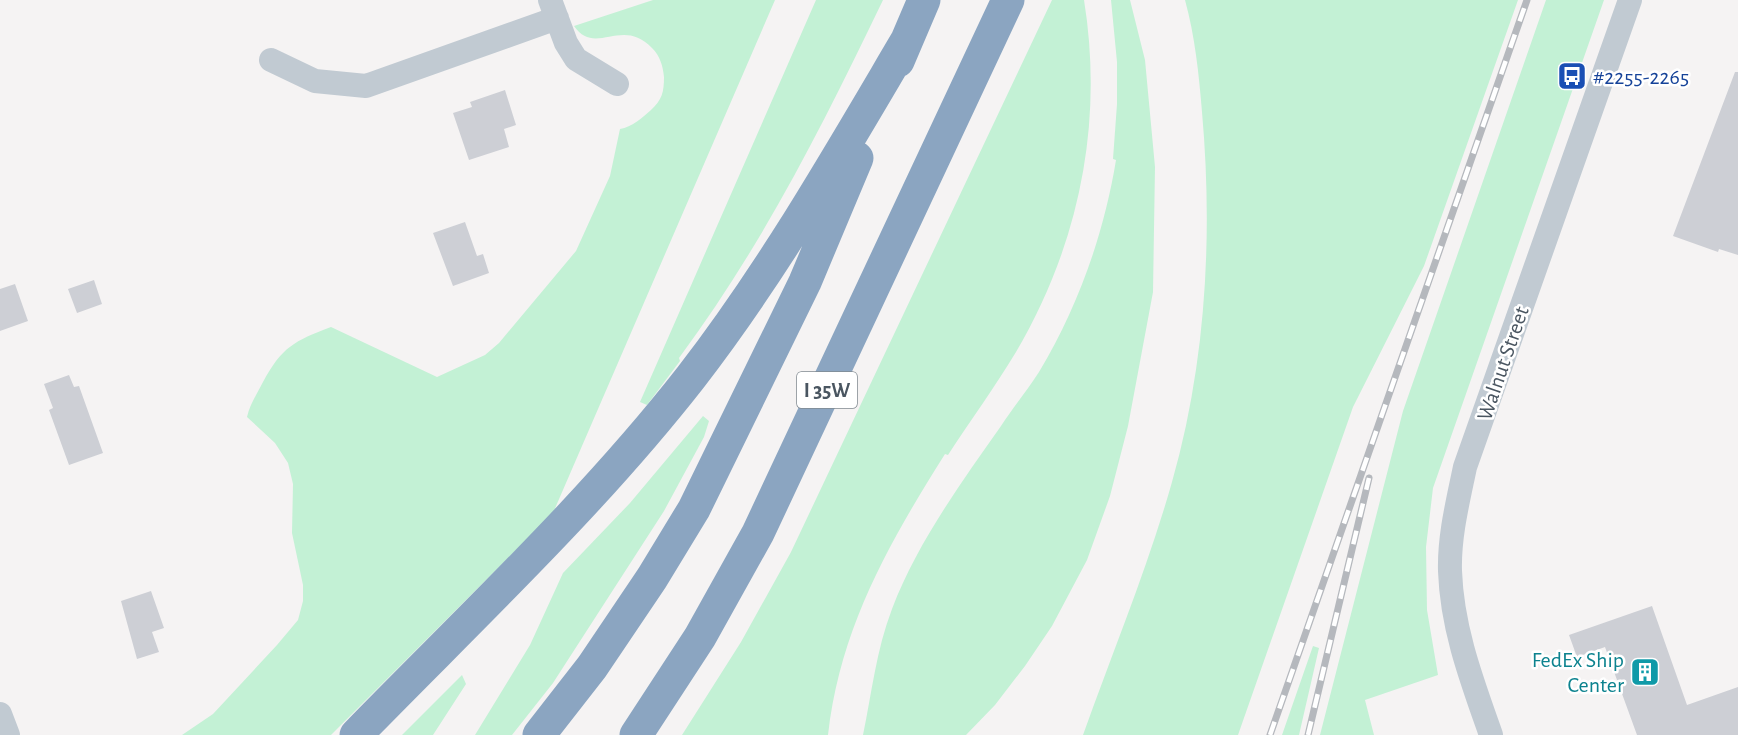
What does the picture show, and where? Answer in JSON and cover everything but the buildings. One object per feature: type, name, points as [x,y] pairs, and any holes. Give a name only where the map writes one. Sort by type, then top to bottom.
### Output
[{"type":"highway","name":"I 35W","points":[[539,735],[592,667],[652,578],[694,509],[805,282],[924,0]]},
{"type":"highway","name":"I 35W","points":[[636,735],[700,637],[758,534],[1008,0]]},
{"type":"highway","points":[[356,735],[629,452],[691,377],[749,298],[802,218],[907,40]]},
{"type":"street","name":"Walnut Street","points":[[1491,735],[1467,668],[1456,624],[1450,570],[1454,515],[1465,467],[1630,0]]},
{"type":"street","points":[[271,60],[315,81],[366,86],[554,9],[566,44],[576,59],[617,84]]},
{"type":"street","points":[[0,714],[8,735]]},
{"type":"green space","points":[[653,0],[775,0],[553,513],[331,735],[182,735],[213,714],[277,645],[298,620],[303,601],[303,585],[292,533],[293,484],[288,463],[275,443],[247,417],[270,370],[283,353],[298,341],[331,327],[437,377],[485,355],[499,343],[576,251],[610,176],[620,129],[633,124],[648,113],[658,103],[663,91],[664,77],[661,61],[655,51],[641,39],[630,35],[591,38],[582,35],[574,26]]},
{"type":"green space","points":[[816,0],[883,0],[814,140],[764,229],[709,316],[679,358],[680,361],[647,405],[640,402]]},
{"type":"green space","points":[[1052,0],[1084,0],[1089,46],[1091,92],[1088,137],[1081,182],[1070,226],[1056,269],[1038,311],[1016,352],[948,455],[945,454],[924,487],[870,588],[843,658],[828,735],[682,735],[741,642],[791,552]]},
{"type":"green space","points":[[1111,0],[1130,0],[1145,60],[1155,167],[1153,292],[1128,426],[1110,496],[1087,560],[1052,626],[995,705],[966,735],[863,735],[882,640],[902,585],[941,514],[1039,372],[1066,322],[1088,269],[1111,188],[1116,160],[1113,159],[1117,62]]},
{"type":"green space","points":[[1185,0],[1518,0],[1424,266],[1353,407],[1238,735],[1083,735],[1163,514],[1184,437],[1193,391],[1204,298],[1207,205],[1198,70]]},
{"type":"green space","points":[[1546,0],[1604,0],[1433,488],[1426,547],[1427,610],[1438,675],[1365,700],[1374,735],[1320,735],[1403,411]]},
{"type":"green space","points":[[703,416],[709,421],[704,437],[664,511],[553,683],[512,735],[475,735],[530,645],[563,573],[630,503]]},
{"type":"green space","points":[[1313,646],[1319,648],[1299,735],[1282,735]]},
{"type":"green space","points":[[462,675],[466,684],[433,735],[402,735]]},
{"type":"railway","points":[[1270,735],[1527,0]]},
{"type":"railway","points":[[1308,735],[1369,478]]},
{"type":"place","name":"#2255-2265","points":[[1572,76]]},
{"type":"place","name":"FedEx Ship Center","points":[[1645,672]]}]
